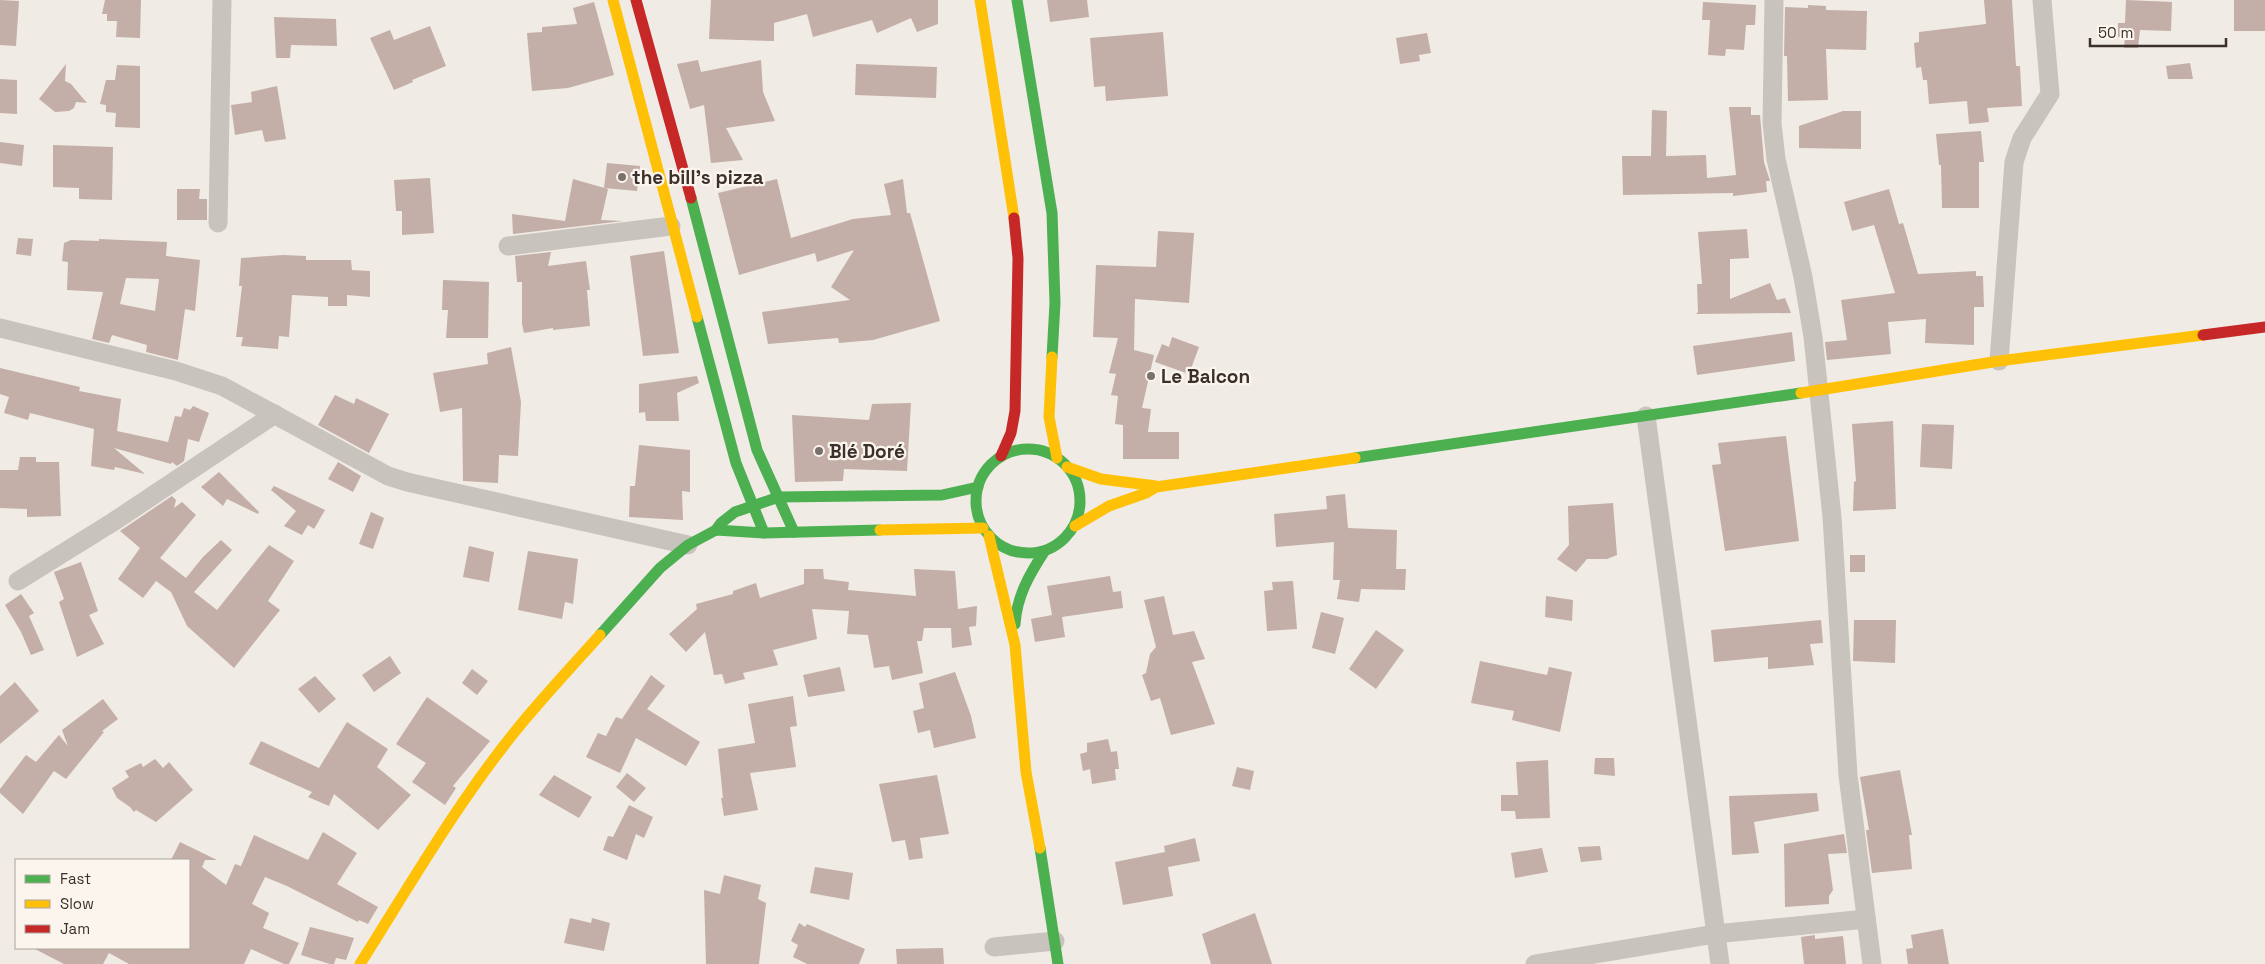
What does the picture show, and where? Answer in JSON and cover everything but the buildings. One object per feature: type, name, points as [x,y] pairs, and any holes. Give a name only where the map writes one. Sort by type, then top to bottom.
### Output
[{"type":"main road","points":[[613,0],[736,463],[764,533]]},
{"type":"main road","points":[[636,0],[756,450],[780,497],[794,532]]},
{"type":"main road","points":[[980,0],[1008,164],[1018,258],[1015,411],[1011,433],[1001,456]]},
{"type":"main road","points":[[1017,0],[1052,214],[1055,303],[1049,417],[1057,458]]},
{"type":"main road","points":[[1014,645],[1017,599],[1024,581],[1044,552],[1062,542],[1075,526],[1109,506],[1146,493],[1156,487],[1646,416],[1998,361],[2265,327]]},
{"type":"main road","points":[[1058,964],[1026,772],[1019,676],[1014,645],[986,532],[976,508],[978,487],[986,469],[1001,456],[1012,452],[1035,449],[1057,458],[1067,467],[1076,480],[1080,495],[1080,511],[1075,526]]},
{"type":"main road","points":[[733,485],[736,463]]},
{"type":"main road","points":[[1067,467],[1095,478],[1112,481],[1145,482],[1156,487]]},
{"type":"main road","points":[[360,964],[431,852],[491,764],[521,724],[660,568],[719,520],[754,504],[780,497],[942,495],[978,487]]},
{"type":"main road","points":[[719,520],[764,533],[986,532],[1005,548],[1019,553],[1044,552]]},
{"type":"street","points":[[218,223],[222,0]]},
{"type":"street","points":[[1774,0],[1772,107],[1776,159],[1803,277],[1813,337],[1832,517],[1848,775],[1872,964]]},
{"type":"street","points":[[1998,361],[2014,162],[2022,138],[2050,94],[2042,0]]},
{"type":"street","points":[[508,246],[672,226]]},
{"type":"street","points":[[0,328],[176,371],[222,386],[388,476],[407,482],[688,545]]},
{"type":"street","points":[[18,581],[113,522],[275,414]]},
{"type":"street","points":[[1646,416],[1720,964]]},
{"type":"street","points":[[1535,964],[1715,934],[1866,919]]},
{"type":"street","points":[[994,948],[1054,941]]},
{"type":"traffic: fast","points":[[1017,0],[1052,213],[1055,303],[1052,357]]},
{"type":"traffic: fast","points":[[691,198],[757,450],[794,532]]},
{"type":"traffic: fast","points":[[697,317],[736,463],[764,533]]},
{"type":"traffic: fast","points":[[1355,458],[1801,393]]},
{"type":"traffic: fast","points":[[1028,449],[1048,453],[1065,464],[1076,481],[1080,501],[1076,521],[1065,538],[1048,549],[1028,553],[1008,549],[991,538],[980,521],[976,501],[980,481],[991,464],[1008,453],[1028,449]]},
{"type":"traffic: fast","points":[[716,530],[721,523],[735,512],[779,497],[942,495],[978,487]]},
{"type":"traffic: fast","points":[[600,635],[660,568],[688,545],[716,530],[764,533],[880,530]]},
{"type":"traffic: fast","points":[[1015,624],[1021,595],[1033,569],[1044,552]]},
{"type":"traffic: fast","points":[[1040,848],[1058,964]]},
{"type":"traffic: slow","points":[[613,0],[697,317]]},
{"type":"traffic: slow","points":[[980,0],[1014,218]]},
{"type":"traffic: slow","points":[[1801,393],[1999,361],[2203,335]]},
{"type":"traffic: slow","points":[[1052,357],[1049,417],[1057,458]]},
{"type":"traffic: slow","points":[[1075,526],[1109,506],[1146,493],[1156,487],[1355,458]]},
{"type":"traffic: slow","points":[[1067,467],[1101,479],[1156,486]]},
{"type":"traffic: slow","points":[[880,530],[983,528]]},
{"type":"traffic: slow","points":[[989,536],[1015,645],[1026,772],[1040,848]]},
{"type":"traffic: slow","points":[[360,964],[437,841],[478,780],[522,723],[600,635]]},
{"type":"traffic: jam","points":[[636,0],[691,198]]},
{"type":"traffic: jam","points":[[1001,456],[1011,433],[1015,411],[1018,258],[1014,218]]},
{"type":"traffic: jam","points":[[2203,335],[2265,327]]},
{"type":"place","name":"the bill's pizza","points":[[622,177]]},
{"type":"place","name":"Le Balcon","points":[[1151,376]]},
{"type":"place","name":"Blé Doré","points":[[819,451]]}]
